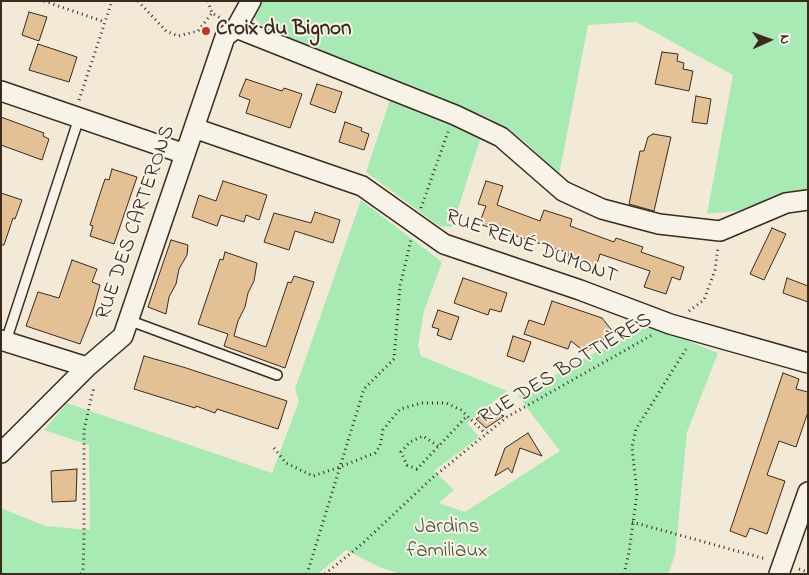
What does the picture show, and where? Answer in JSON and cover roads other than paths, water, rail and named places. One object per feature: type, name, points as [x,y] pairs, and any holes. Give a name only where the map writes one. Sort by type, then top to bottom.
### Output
[{"type":"street","name":"RUE DES CARTERONS","points":[[1,453],[87,367],[123,336],[225,36],[236,28],[251,1]]},
{"type":"street","points":[[236,28],[455,115],[501,138],[563,191],[602,209],[659,224],[720,231],[786,202],[808,200]]},
{"type":"street","points":[[1,91],[185,154]]},
{"type":"street","name":"RUE RENÉ DUMONT","points":[[194,128],[362,186],[444,244],[676,325],[808,363]]},
{"type":"street","points":[[4,341],[87,367]]},
{"type":"street","points":[[781,569],[808,492]]},
{"type":"lane","points":[[4,341],[76,117]]},
{"type":"lane","points":[[128,320],[277,375]]},
{"type":"place","name":"Croix du Bignon","points":[[206,31]]},
{"type":"park label","name":"Jardins familiaux","points":[[447,541]]}]
